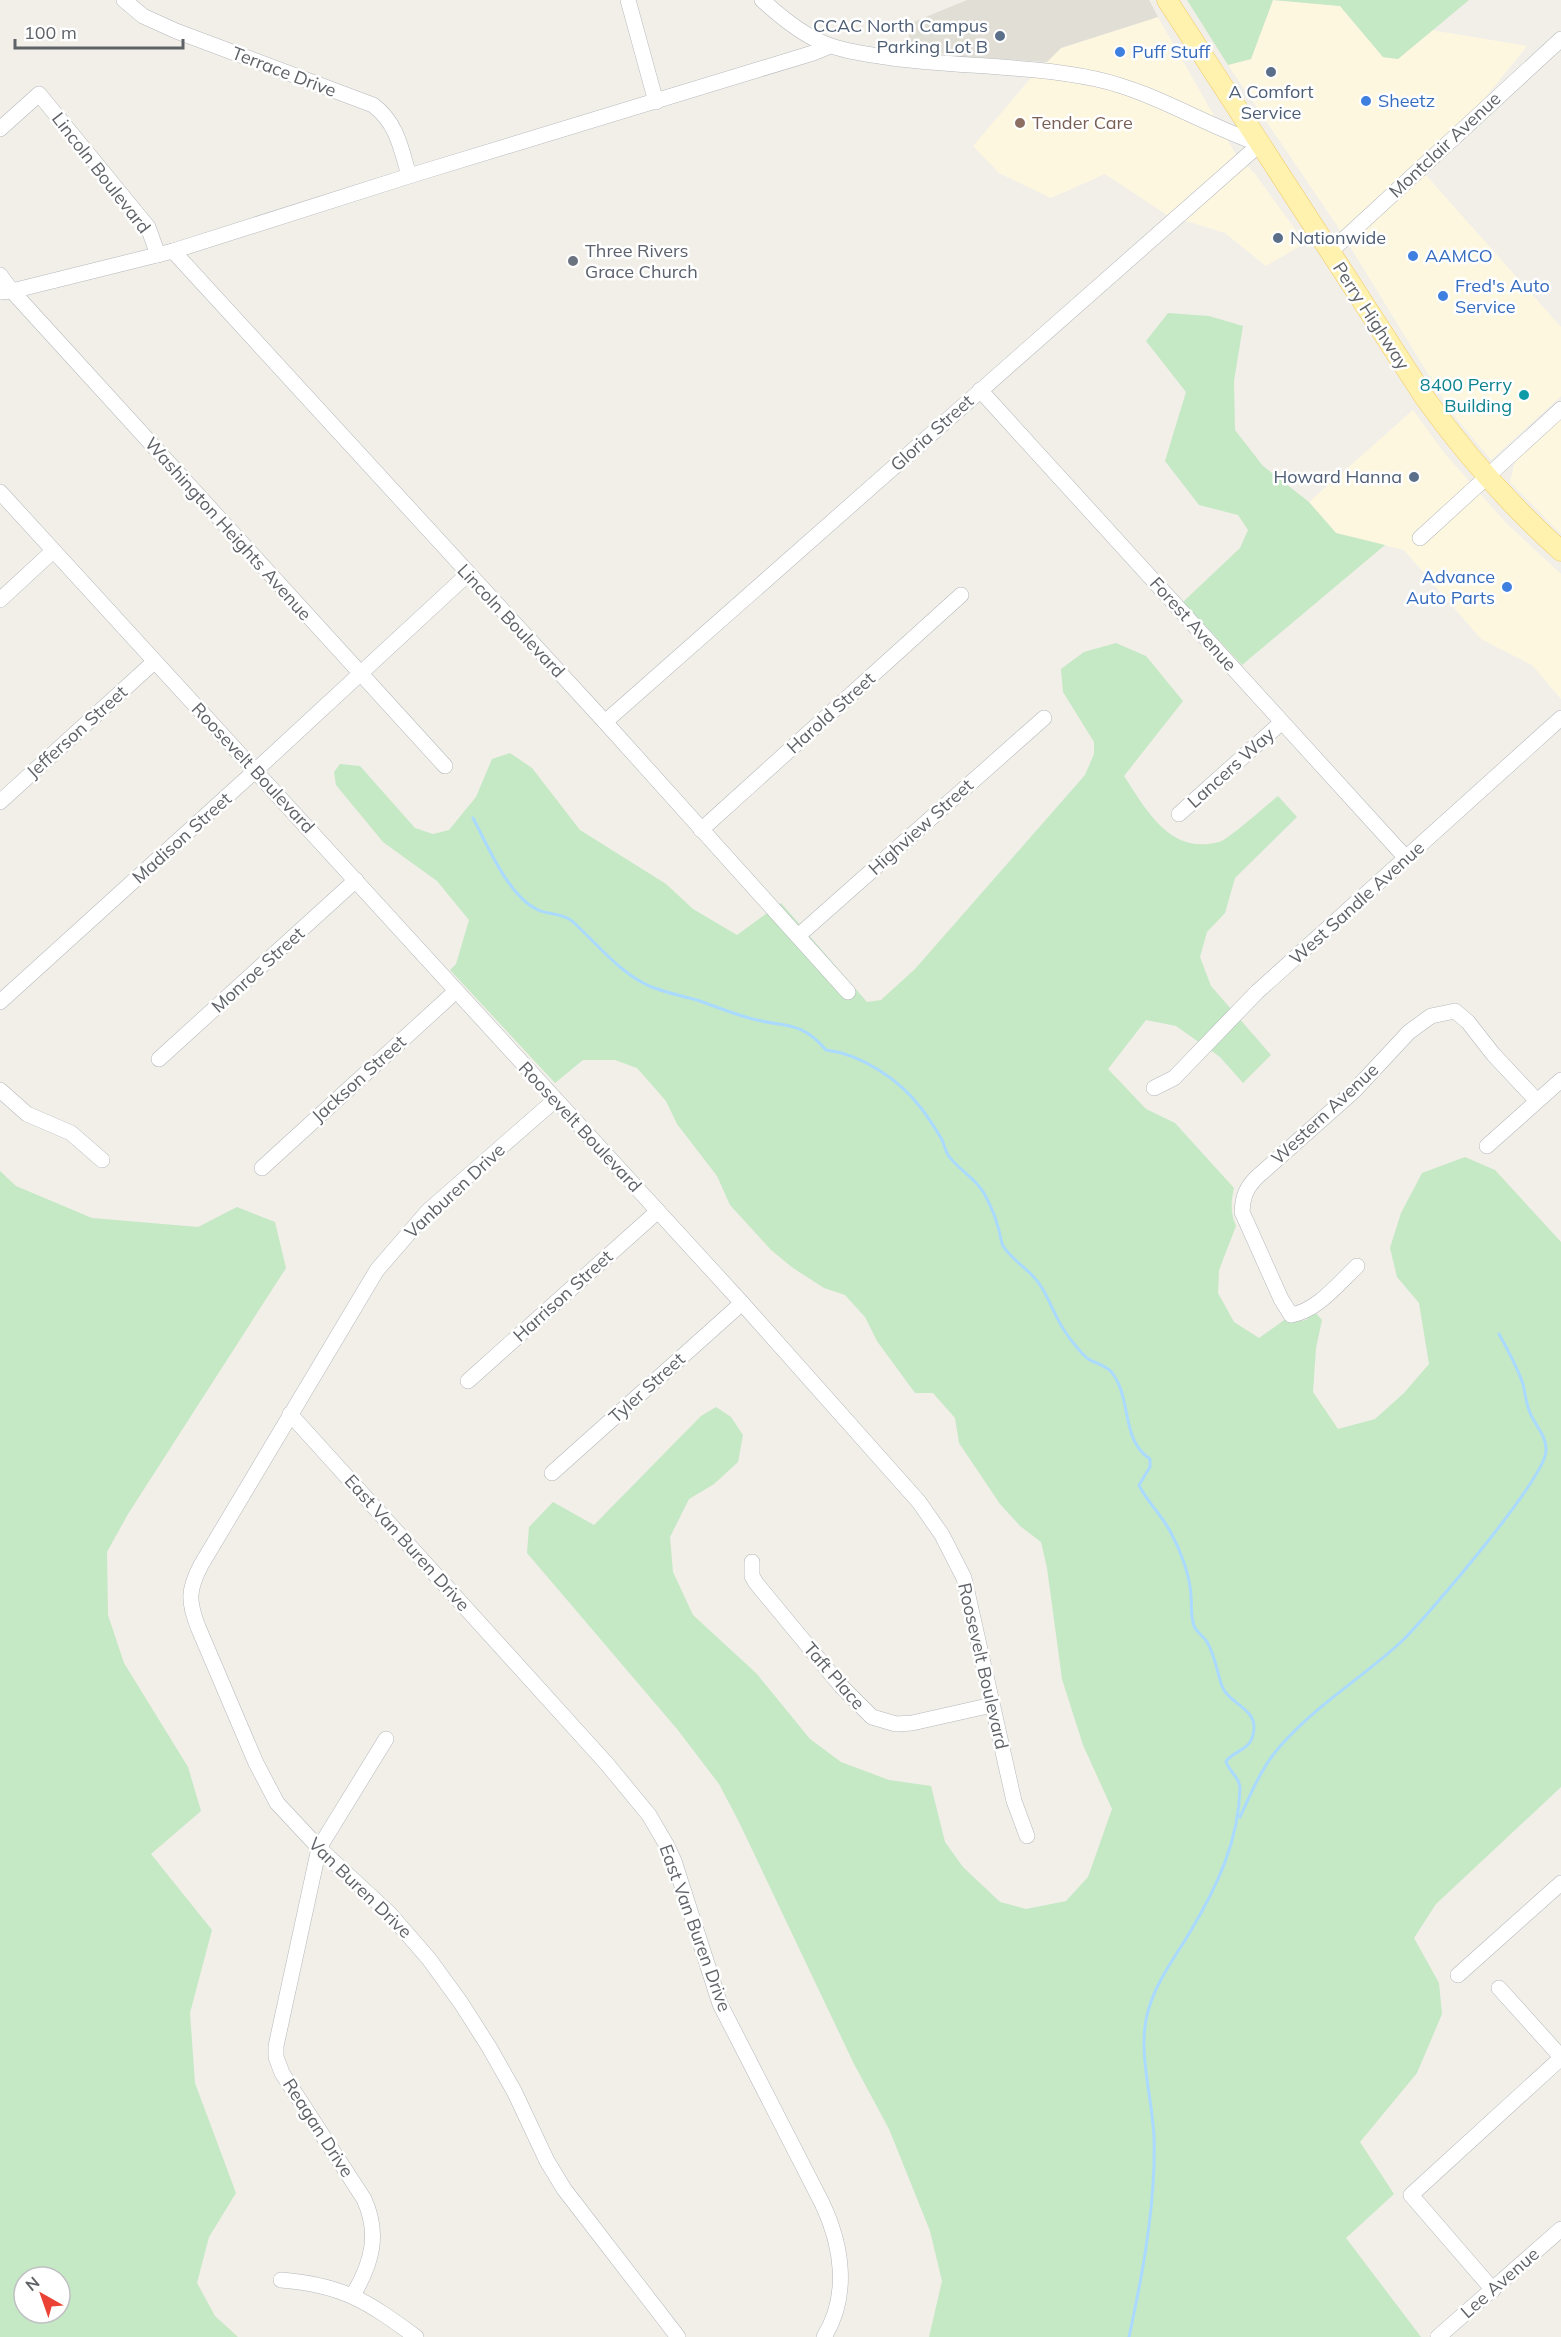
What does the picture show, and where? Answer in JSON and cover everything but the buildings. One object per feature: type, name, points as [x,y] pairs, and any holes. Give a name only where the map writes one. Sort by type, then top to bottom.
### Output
[{"type":"main road","name":"Perry Highway","points":[[1167,0],[1425,398],[1464,451],[1528,520],[1561,551]]},
{"type":"street","name":"Terrace Drive","points":[[124,0],[143,16],[176,31],[373,105],[383,113],[395,130],[409,176]]},
{"type":"street","points":[[628,0],[656,102]]},
{"type":"street","points":[[762,0],[801,30],[825,44],[855,53],[1094,79],[1155,97],[1224,132],[1260,144]]},
{"type":"street","name":"Montclair Avenue","points":[[1330,252],[1561,39]]},
{"type":"street","points":[[6,291],[166,253],[409,176],[813,54],[825,44]]},
{"type":"street","name":"Lincoln Boulevard","points":[[0,129],[39,94],[143,220],[166,253],[605,722],[848,992]]},
{"type":"street","name":"Gloria Street","points":[[605,722],[1260,144]]},
{"type":"street","name":"Washington Heights Avenue","points":[[0,275],[6,291],[445,766]]},
{"type":"street","name":"Forest Avenue","points":[[980,390],[1406,858]]},
{"type":"street","points":[[1420,538],[1561,409]]},
{"type":"street","name":"Roosevelt Boulevard","points":[[0,492],[742,1303],[919,1502],[942,1535],[964,1578],[1014,1801],[1027,1836]]},
{"type":"street","points":[[0,600],[53,551]]},
{"type":"street","name":"Madison Street","points":[[0,1002],[468,574]]},
{"type":"street","name":"Harold Street","points":[[701,830],[961,595]]},
{"type":"street","name":"Jefferson Street","points":[[0,802],[154,662]]},
{"type":"street","name":"Highview Street","points":[[798,936],[1044,718]]},
{"type":"street","name":"West Sandle Avenue","points":[[1154,1088],[1174,1078],[1257,992],[1560,720]]},
{"type":"street","name":"Lancers Way","points":[[1179,814],[1282,722]]},
{"type":"street","name":"Monroe Street","points":[[159,1059],[356,880]]},
{"type":"street","name":"Jackson Street","points":[[262,1168],[456,991]]},
{"type":"street","name":"Western Avenue","points":[[1357,1266],[1311,1307],[1299,1314],[1291,1315],[1281,1299],[1242,1212],[1246,1188],[1354,1091],[1400,1041],[1431,1016],[1455,1011],[1468,1022],[1493,1054],[1537,1101]]},
{"type":"street","points":[[1487,1146],[1561,1080]]},
{"type":"street","points":[[0,1090],[27,1114],[71,1133],[102,1160]]},
{"type":"street","name":"Vanburen Drive","points":[[290,1414],[365,1287],[386,1258],[428,1211],[555,1100]]},
{"type":"street","name":"Harrison Street","points":[[468,1381],[658,1211]]},
{"type":"street","name":"Tyler Street","points":[[552,1473],[742,1303]]},
{"type":"street","name":"Van Buren Drive","points":[[290,1414],[192,1581],[190,1603],[198,1627],[269,1791],[286,1814],[396,1920],[418,1945],[456,1996],[498,2062],[547,2161],[564,2189],[678,2337]]},
{"type":"street","name":"East Van Buren Drive","points":[[290,1414],[615,1773],[658,1830],[674,1861],[720,2004],[817,2193],[836,2236],[840,2263],[840,2289],[833,2317],[824,2337]]},
{"type":"street","name":"Taft Place","points":[[752,1562],[752,1576],[756,1583],[841,1686],[872,1717],[896,1724],[912,1723],[992,1705]]},
{"type":"street","name":"Reagan Drive","points":[[353,2295],[362,2281],[371,2257],[374,2233],[370,2215],[364,2199],[289,2085],[276,2057],[276,2046],[319,1848],[386,1739]]},
{"type":"street","points":[[1458,1976],[1561,1883]]},
{"type":"street","points":[[1493,2290],[1410,2195],[1561,2058],[1498,1988]]},
{"type":"street","name":"Lee Avenue","points":[[1438,2337],[1561,2229]]},
{"type":"street","points":[[281,2280],[324,2285],[353,2295],[416,2337]]},
{"type":"shaded area","name":"CCAC North Campus Parking Lot B","points":[[967,0],[1149,0],[1158,17],[1061,48],[1047,62],[971,57],[907,49],[911,23]]},
{"type":"shaded area","points":[[1273,0],[1340,6],[1383,57],[1398,59],[1431,30],[1527,46],[1424,173],[1561,327],[1561,396],[1491,460],[1452,413],[1338,227],[1228,65],[1251,59]]},
{"type":"shaded area","points":[[1158,17],[1235,153],[1255,174],[1305,243],[1266,266],[1225,233],[1167,215],[1105,174],[1051,198],[999,173],[973,146],[1037,71],[1061,48]]},
{"type":"shaded area","points":[[1413,410],[1445,454],[1507,524],[1561,574],[1561,699],[1532,665],[1481,639],[1404,550],[1336,533],[1309,502]]},
{"type":"shaded area","points":[[1561,417],[1561,534],[1510,482],[1515,461]]},
{"type":"green space","points":[[1187,0],[1273,0],[1251,59],[1228,65]]},
{"type":"green space","points":[[1273,0],[1469,0],[1398,59],[1383,57],[1340,6]]},
{"type":"green space","points":[[1168,313],[1209,316],[1243,326],[1234,381],[1235,430],[1263,466],[1309,502],[1336,533],[1385,545],[1242,665],[1183,602],[1240,548],[1248,530],[1238,515],[1199,505],[1165,461],[1186,392],[1146,341]]},
{"type":"green space","points":[[1116,643],[1146,656],[1183,701],[1124,776],[1151,816],[1162,827],[1173,836],[1187,842],[1202,844],[1219,842],[1239,829],[1278,796],[1297,817],[1235,878],[1225,913],[1207,932],[1200,957],[1211,986],[1271,1055],[1243,1083],[1220,1057],[1176,1026],[1146,1020],[1108,1069],[1146,1109],[1175,1123],[1234,1188],[1232,1207],[1236,1226],[1219,1270],[1218,1293],[1234,1322],[1259,1338],[1287,1318],[1295,1322],[1306,1320],[1315,1312],[1322,1320],[1316,1348],[1313,1392],[1338,1429],[1375,1419],[1404,1393],[1429,1364],[1419,1303],[1397,1277],[1390,1248],[1401,1213],[1422,1173],[1465,1157],[1495,1170],[1561,1242],[1561,1787],[1436,1904],[1414,1938],[1439,1983],[1442,2014],[1417,2073],[1360,2142],[1394,2194],[1346,2238],[1421,2337],[929,2337],[942,2281],[930,2231],[889,2129],[854,2064],[739,1822],[719,1784],[677,1729],[527,1553],[529,1527],[553,1502],[594,1525],[701,1416],[716,1407],[731,1417],[743,1435],[738,1462],[714,1484],[689,1499],[670,1537],[673,1572],[693,1615],[756,1673],[810,1739],[841,1762],[889,1780],[931,1786],[945,1842],[963,1867],[1000,1902],[1026,1909],[1066,1901],[1088,1877],[1112,1809],[1083,1745],[1062,1679],[1047,1568],[1041,1542],[1020,1526],[1000,1504],[959,1443],[955,1418],[933,1393],[915,1393],[877,1341],[865,1317],[845,1295],[824,1288],[793,1268],[771,1250],[730,1205],[717,1176],[677,1124],[666,1101],[637,1068],[615,1060],[583,1060],[555,1083],[450,970],[456,964],[469,920],[437,881],[383,842],[336,785],[334,772],[340,764],[360,766],[415,828],[433,834],[449,830],[476,797],[492,759],[510,753],[532,768],[580,830],[666,884],[693,909],[737,935],[781,903],[867,1002],[881,1000],[915,969],[1085,775],[1094,754],[1094,742],[1063,692],[1061,669],[1084,652]]},
{"type":"green space","points":[[0,1171],[16,1186],[92,1218],[198,1227],[237,1207],[275,1222],[286,1268],[128,1514],[107,1552],[108,1615],[124,1663],[188,1767],[201,1811],[151,1854],[212,1930],[190,2013],[195,2083],[236,2193],[209,2237],[197,2283],[215,2316],[238,2337],[0,2337]]},
{"type":"waterway","points":[[473,818],[492,856],[517,894],[538,910],[572,921],[617,965],[638,980],[649,986],[742,1016],[799,1029],[808,1033],[826,1050],[853,1057],[891,1078],[921,1108],[941,1138],[948,1155],[983,1192],[994,1214],[1003,1246],[1037,1281],[1077,1348],[1087,1358],[1110,1371],[1119,1385],[1135,1442],[1150,1459],[1150,1467],[1139,1485],[1174,1538],[1181,1554],[1190,1588],[1193,1624],[1210,1647],[1225,1692],[1246,1710],[1253,1721],[1254,1728],[1248,1745],[1226,1761],[1240,1788],[1236,1826],[1225,1863],[1200,1915],[1167,1968],[1152,1998],[1146,2022],[1144,2052],[1154,2130],[1154,2166],[1145,2252],[1129,2337]]},
{"type":"waterway","points":[[1240,1817],[1258,1778],[1276,1751],[1311,1716],[1401,1642],[1482,1548],[1541,1466],[1546,1445],[1529,1410],[1518,1371],[1499,1334]]},
{"type":"place","name":"CCAC North Campus Parking Lot B","points":[[1000,36]]},
{"type":"place","name":"Puff Stuff","points":[[1120,52]]},
{"type":"place","name":"A Comfort Service","points":[[1271,72]]},
{"type":"place","name":"Sheetz","points":[[1366,101]]},
{"type":"place","name":"Tender Care","points":[[1020,123]]},
{"type":"place","name":"Nationwide","points":[[1278,238]]},
{"type":"place","name":"AAMCO","points":[[1413,256]]},
{"type":"place","name":"Three Rivers Grace Church","points":[[573,261]]},
{"type":"place","name":"Fred's Auto Service","points":[[1443,296]]},
{"type":"place","name":"8400 Perry Building","points":[[1524,395]]},
{"type":"place","name":"Howard Hanna","points":[[1414,477]]},
{"type":"place","name":"Advance Auto Parts","points":[[1507,587]]}]
